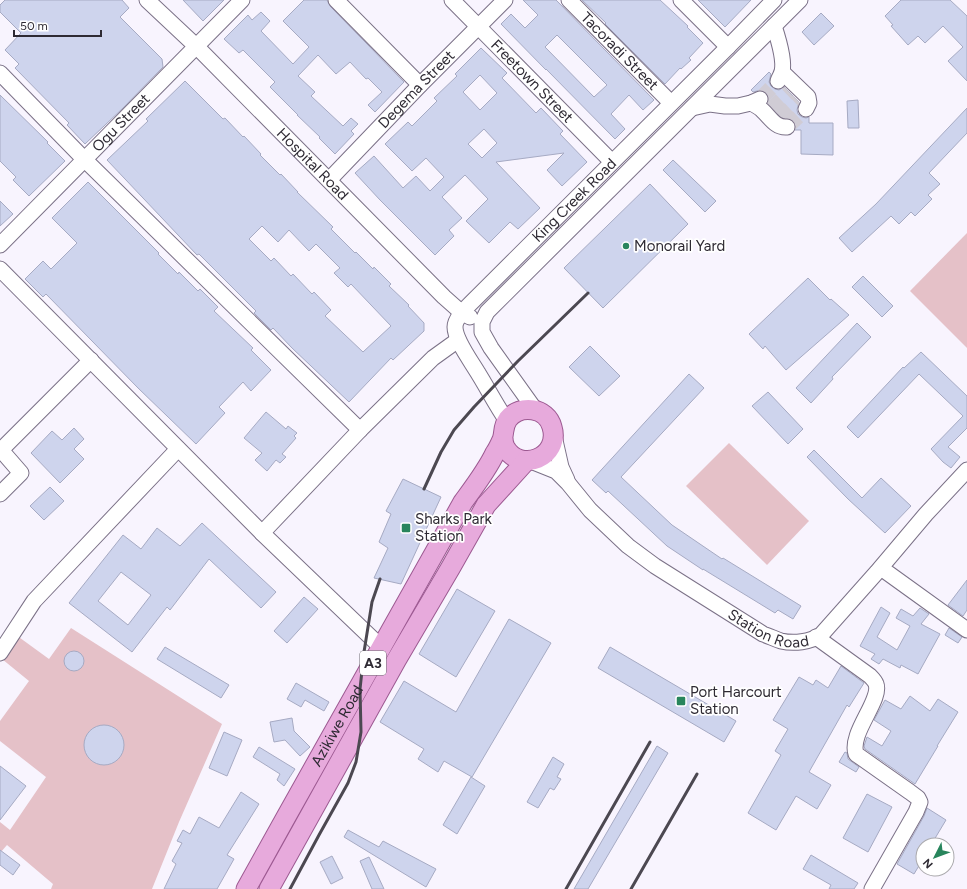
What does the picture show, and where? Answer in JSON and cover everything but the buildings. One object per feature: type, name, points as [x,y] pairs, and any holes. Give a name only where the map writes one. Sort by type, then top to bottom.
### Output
[{"type":"main road","name":"A3","points":[[505,430],[511,416],[517,412],[530,409],[536,411]]},
{"type":"main road","points":[[536,411],[546,416],[552,425],[554,436]]},
{"type":"main road","points":[[505,430],[505,447],[510,454],[528,461]]},
{"type":"main road","name":"Azikiwe Road","points":[[246,889],[463,502],[494,455],[505,430]]},
{"type":"main road","name":"A3","points":[[528,461],[539,458],[546,453],[552,447],[554,436]]},
{"type":"main road","name":"Azikiwe Road","points":[[270,889],[397,659],[486,505],[528,461]]},
{"type":"street","name":"Hospital Road","points":[[147,0],[462,313],[482,322]]},
{"type":"street","name":"Ogu Street","points":[[0,245],[242,0]]},
{"type":"street","points":[[336,0],[420,85]]},
{"type":"street","name":"Freetown Street","points":[[452,0],[612,162]]},
{"type":"street","name":"Degema Street","points":[[329,180],[420,85],[506,0]]},
{"type":"street","name":"Tacoradi Street","points":[[569,0],[671,103]]},
{"type":"street","points":[[681,0],[728,47]]},
{"type":"street","name":"King Creek Road","points":[[505,430],[491,396],[458,340],[455,333],[455,324],[470,304],[774,0]]},
{"type":"street","name":"King Creek Road","points":[[482,322],[487,312],[800,0]]},
{"type":"street","points":[[774,26],[780,45],[782,62],[793,90]]},
{"type":"street","points":[[0,73],[84,159],[360,430]]},
{"type":"street","points":[[692,108],[710,104],[738,106],[770,114]]},
{"type":"street","points":[[0,269],[262,533],[382,648]]},
{"type":"street","points":[[482,322],[482,332],[491,348],[536,411]]},
{"type":"street","points":[[262,533],[360,430],[433,358],[458,340]]},
{"type":"street","points":[[0,494],[21,473],[1,450],[91,360]]},
{"type":"street","name":"Station Road","points":[[554,436],[561,467],[568,483]]},
{"type":"street","points":[[0,653],[34,601],[178,448]]},
{"type":"street","name":"Station Road","points":[[528,461],[556,471],[590,510],[628,546],[655,566],[763,634],[782,641],[800,642],[821,634],[881,568],[926,514],[967,470]]},
{"type":"street","points":[[881,568],[967,630]]},
{"type":"street","points":[[816,637],[870,676],[876,685],[875,695],[856,738],[854,750],[856,754],[918,798],[920,802],[916,812],[872,889]]},
{"type":"shaded area","points":[[967,233],[967,348],[910,291]]},
{"type":"shaded area","points":[[729,443],[809,521],[767,565],[686,486]]},
{"type":"shaded area","points":[[71,628],[222,724],[179,822],[152,889],[51,889],[53,884],[7,845],[0,853],[0,822],[10,830],[46,777],[0,741],[0,721],[29,681],[2,659],[16,635],[49,659]]},
{"type":"tunnel","points":[[760,99],[778,81]]},
{"type":"tunnel","points":[[770,110],[789,92]]},
{"type":"tunnel","points":[[779,119],[798,101]]},
{"type":"tunnel","points":[[787,127],[806,109]]},
{"type":"railway","points":[[424,489],[441,452],[454,430],[518,361],[588,293]]},
{"type":"railway","points":[[290,889],[348,783],[356,762],[361,732],[360,689],[364,652],[372,602],[380,579]]},
{"type":"railway","points":[[566,889],[650,742]]},
{"type":"railway","points":[[631,889],[697,774]]},
{"type":"place","name":"Monorail Yard","points":[[626,246]]},
{"type":"place","name":"Sharks Park Station","points":[[406,528]]},
{"type":"place","name":"Port Harcourt Station","points":[[681,701]]}]
